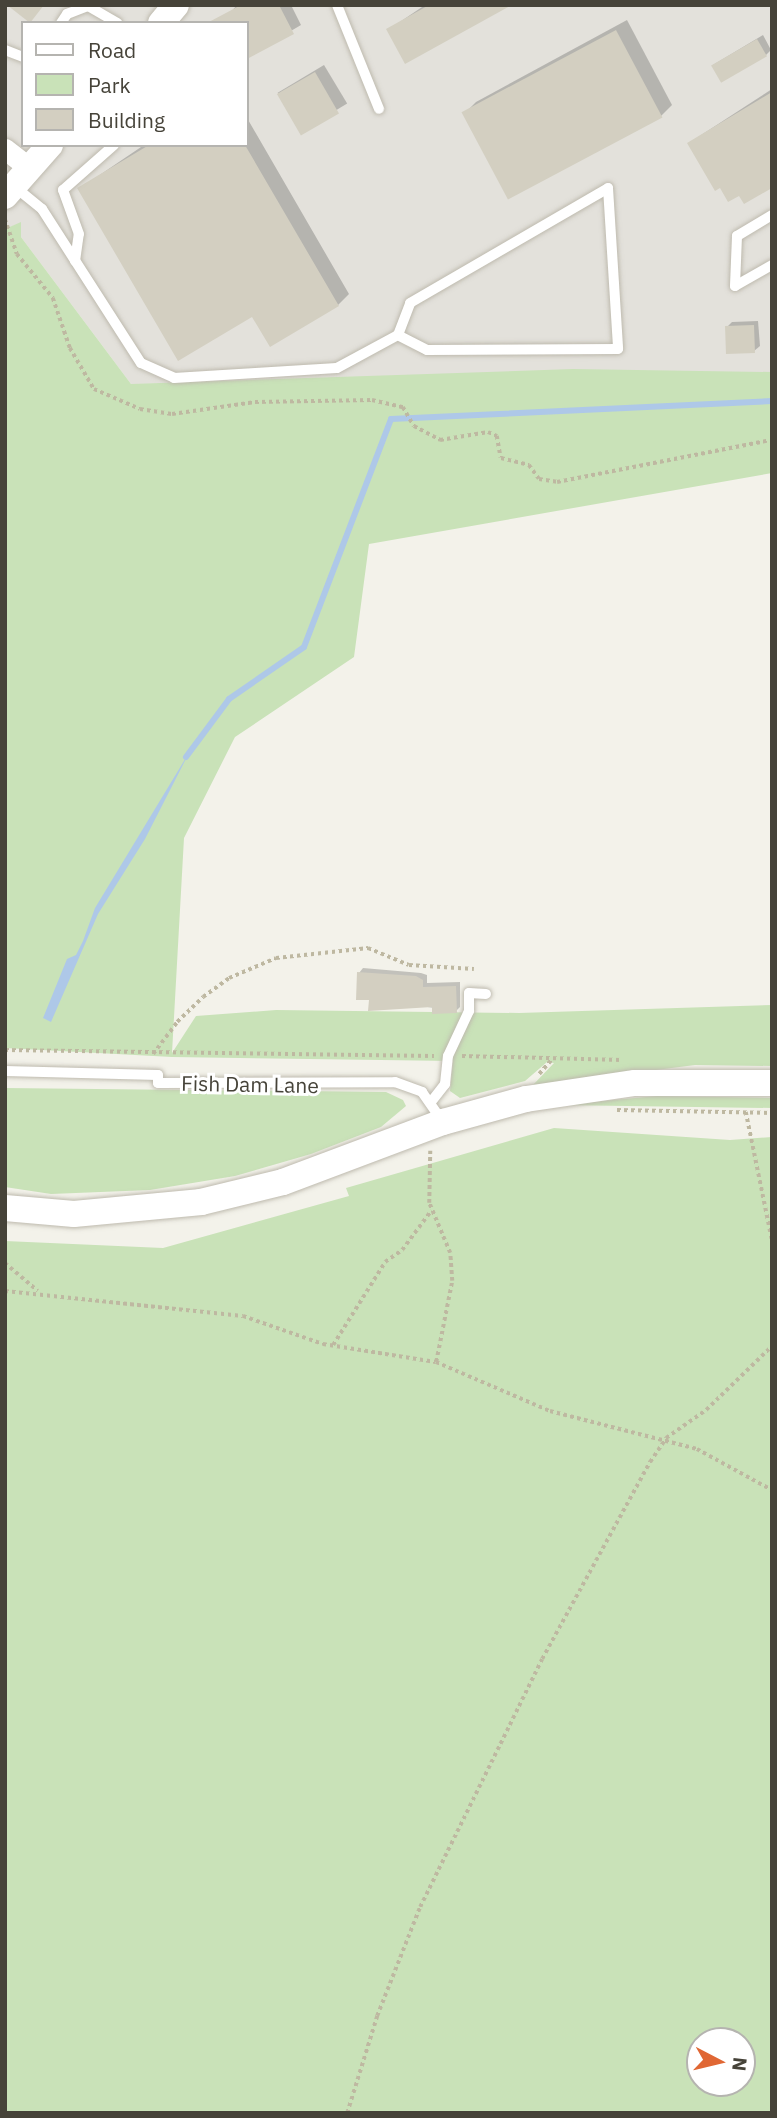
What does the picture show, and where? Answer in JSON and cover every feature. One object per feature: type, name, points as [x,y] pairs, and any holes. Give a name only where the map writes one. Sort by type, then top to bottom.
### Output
[{"type":"street","points":[[162,21],[176,5]]},
{"type":"street","points":[[16,183],[48,147]]},
{"type":"street","points":[[5,149],[16,183]]},
{"type":"street","points":[[5,1208],[74,1214],[201,1202],[283,1182],[434,1118],[526,1099],[635,1083],[772,1083]]},
{"type":"lane","points":[[337,5],[379,109]]},
{"type":"lane","points":[[62,21],[67,13],[88,6],[101,8],[116,21]]},
{"type":"lane","points":[[75,261],[79,234],[63,191],[112,147]]},
{"type":"lane","points":[[16,183],[42,209],[141,363],[174,378],[337,369],[398,335],[410,303],[608,188],[618,349],[427,350],[398,335]]},
{"type":"lane","points":[[772,215],[737,236],[735,286],[772,265]]},
{"type":"lane","points":[[434,1118],[444,1084],[448,1056],[469,1011],[469,993],[486,994]]},
{"type":"lane","name":"Fish Dam Lane","points":[[5,1071],[158,1075],[158,1083],[396,1082],[415,1088],[434,1118]]},
{"type":"path","points":[[5,218],[5,226]]},
{"type":"path","points":[[403,407],[414,425],[440,440],[488,432],[497,436],[502,458],[529,465],[539,479],[557,482],[772,440]]},
{"type":"path","points":[[153,1054],[169,1030],[203,997],[229,978],[276,958],[368,948],[410,965],[474,969]]},
{"type":"path","points":[[5,1050],[632,1060]]},
{"type":"path","points":[[741,1082],[772,1240]]},
{"type":"path","points":[[434,1118],[431,1211],[450,1253],[452,1281],[436,1362]]},
{"type":"path","points":[[333,1345],[385,1262],[402,1250],[431,1211]]},
{"type":"path","points":[[5,1263],[39,1292]]},
{"type":"path","points":[[5,1291],[39,1292],[243,1316],[295,1337],[436,1362],[550,1411],[663,1444],[697,1449],[772,1490]]},
{"type":"path","points":[[347,2113],[377,2016],[420,1907],[542,1659],[663,1444],[706,1410],[772,1346]]},
{"type":"shaded area","points":[[5,5],[772,5],[772,380],[131,384],[21,237],[21,223],[5,229]]},
{"type":"green space","points":[[21,222],[21,237],[131,384],[573,369],[772,372],[772,473],[369,544],[354,657],[235,737],[184,838],[172,1053],[196,1016],[276,1010],[519,1013],[772,1005],[772,1066],[695,1065],[532,1086],[554,1063],[547,1062],[525,1081],[460,1098],[450,1091],[453,1061],[172,1057],[5,1048],[5,229]]},
{"type":"green space","points":[[5,1088],[386,1092],[403,1100],[406,1106],[381,1127],[311,1154],[235,1176],[150,1190],[51,1194],[5,1187]]},
{"type":"green space","points":[[657,1096],[772,1098],[772,1108],[558,1105]]},
{"type":"green space","points":[[554,1128],[730,1140],[772,1137],[772,2113],[5,2113],[5,1241],[163,1248],[349,1196],[346,1188]]},
{"type":"water","points":[[190,751],[145,839],[98,914],[51,1022],[43,1018],[67,959],[76,955],[95,908]]},
{"type":"building","points":[[7,5],[44,5],[32,21],[27,21]]},
{"type":"building","points":[[241,5],[279,5],[294,34],[248,58],[248,21],[211,21]]},
{"type":"building","points":[[429,5],[512,5],[405,64],[386,29]]},
{"type":"building","points":[[616,30],[662,117],[508,200],[461,112]]},
{"type":"building","points":[[757,39],[767,56],[721,83],[711,66]]},
{"type":"building","points":[[315,72],[339,114],[301,136],[277,94]]},
{"type":"building","points":[[772,92],[772,188],[744,204],[739,196],[728,202],[720,188],[715,191],[687,143]]},
{"type":"building","points":[[146,147],[246,147],[339,306],[270,347],[252,317],[178,361],[77,188]]},
{"type":"building","points":[[754,325],[755,353],[726,354],[725,326]]},
{"type":"building","points":[[357,972],[416,976],[423,980],[423,987],[456,986],[457,1013],[432,1014],[432,1007],[368,1011],[369,1000],[356,1000]]},
{"type":"waterway","points":[[186,757],[229,699],[304,647],[391,419],[772,401]]}]
